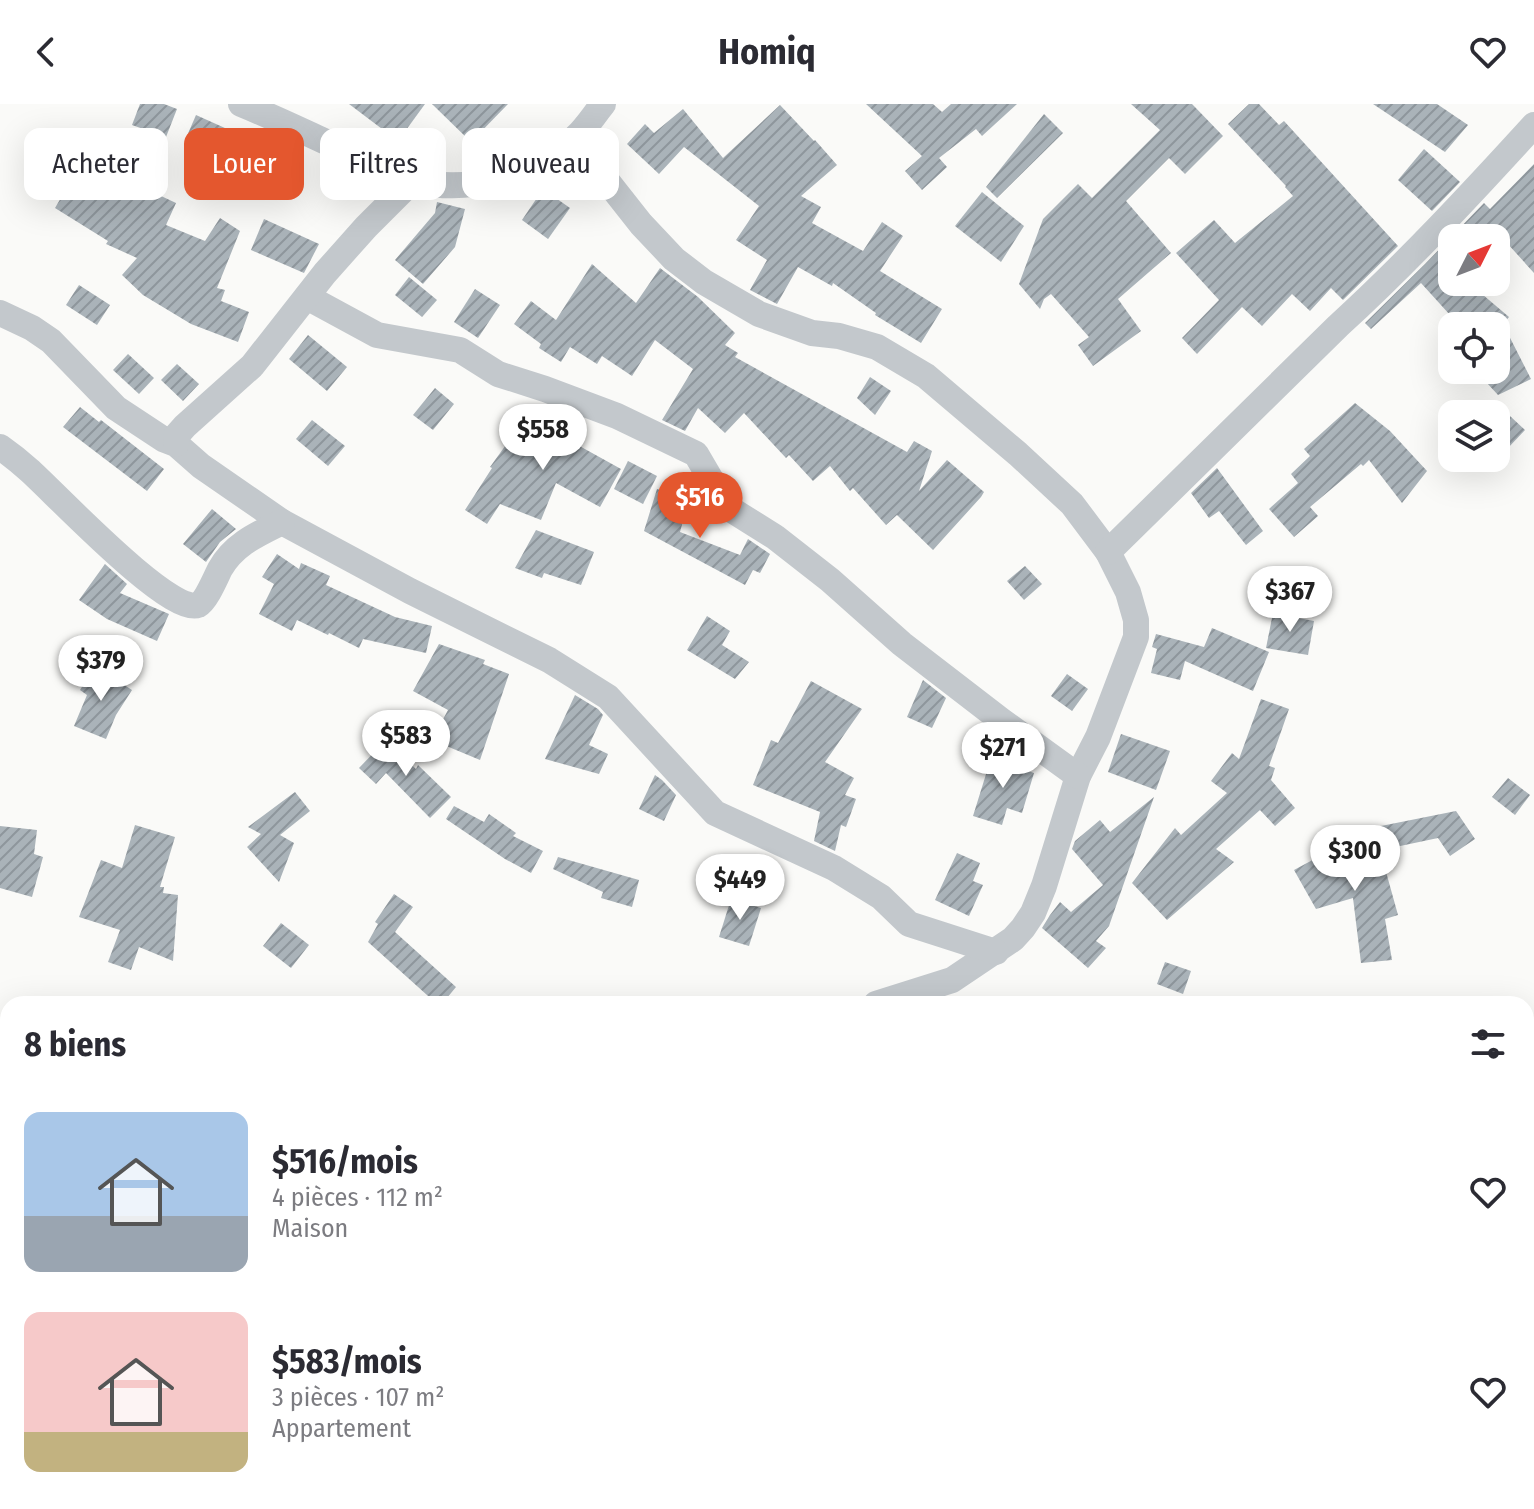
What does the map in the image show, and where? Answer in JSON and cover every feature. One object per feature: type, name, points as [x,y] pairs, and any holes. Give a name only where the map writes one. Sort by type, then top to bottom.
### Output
[{"type":"street","points":[[241,104],[320,138]]},
{"type":"street","points":[[584,128],[603,104]]},
{"type":"street","points":[[1108,552],[1370,297],[1534,125]]},
{"type":"street","points":[[619,197],[674,259],[704,282],[759,314],[812,333],[839,336],[877,347],[926,376],[1072,504],[1108,552],[1128,592],[1136,620],[1136,637],[1098,737],[1078,776],[1033,913],[1013,939],[952,980],[901,996]]},
{"type":"street","points":[[393,200],[325,273],[252,366],[177,435],[178,448],[282,522],[410,591],[549,660],[608,697],[715,813],[834,868],[881,897],[909,924],[996,952]]},
{"type":"street","points":[[307,297],[377,335],[460,350],[498,374],[617,416],[696,454],[727,507],[775,537],[830,580],[902,644],[1078,776]]},
{"type":"street","points":[[0,313],[51,341],[116,408],[163,439],[176,444]]},
{"type":"street","points":[[0,447],[28,469],[152,584],[186,605],[194,606],[203,601],[229,554],[238,546],[282,522]]},
{"type":"building","points":[[140,104],[164,104],[177,109],[168,132],[168,128],[132,125]]},
{"type":"building","points":[[349,104],[425,104],[407,128],[381,128]]},
{"type":"building","points":[[432,104],[508,104],[485,128],[462,128],[462,133]]},
{"type":"building","points":[[866,104],[933,104],[942,112],[951,104],[1017,104],[982,136],[976,129],[939,158],[947,167],[922,190],[905,171],[922,156]]},
{"type":"building","points":[[1131,104],[1192,104],[1223,136],[1185,174],[1169,158],[1126,201],[1171,253],[1118,299],[1141,331],[1093,366],[1078,345],[1089,337],[1051,294],[1044,299],[1040,309],[1019,284],[1043,219],[1078,184],[1092,198],[1160,130]]},
{"type":"building","points":[[1249,104],[1259,104],[1279,125],[1284,121],[1398,246],[1343,300],[1331,288],[1310,311],[1292,294],[1262,326],[1242,307],[1197,354],[1182,338],[1219,300],[1176,253],[1214,220],[1235,243],[1293,196],[1228,124]]},
{"type":"building","points":[[1373,104],[1437,104],[1468,125],[1445,152]]},
{"type":"building","points":[[780,105],[837,165],[801,196],[821,207],[812,223],[863,251],[882,222],[903,236],[880,271],[942,309],[921,343],[875,315],[833,283],[832,286],[798,267],[777,304],[750,290],[767,260],[736,240],[759,206],[684,147],[659,174],[627,144],[645,124],[654,133],[683,109],[723,158]]},
{"type":"building","points":[[1044,114],[1063,133],[997,198],[986,187]]},
{"type":"building","points":[[196,115],[225,128],[190,128]]},
{"type":"building","points":[[1424,149],[1460,182],[1432,211],[1398,180]]},
{"type":"building","points":[[1534,164],[1534,273],[1510,246],[1510,224],[1464,224],[1484,203],[1490,209]]},
{"type":"building","points":[[982,192],[1024,226],[1001,262],[955,226]]},
{"type":"building","points":[[168,199],[176,203],[166,225],[205,241],[220,218],[240,231],[217,288],[225,290],[221,301],[249,312],[238,342],[191,324],[143,295],[122,275],[137,258],[106,244],[108,241],[55,208],[60,200]]},
{"type":"building","points":[[536,200],[559,200],[570,208],[548,239],[522,220]]},
{"type":"building","points":[[437,202],[465,209],[455,247],[423,284],[395,260],[435,213]]},
{"type":"building","points":[[264,219],[319,244],[304,273],[251,250]]},
{"type":"building","points":[[1438,251],[1438,296],[1484,296],[1503,312],[1447,312],[1421,283],[1371,329],[1365,323]]},
{"type":"building","points":[[592,264],[636,303],[660,268],[698,297],[735,333],[725,345],[738,353],[735,357],[907,452],[914,441],[932,451],[919,491],[947,460],[984,492],[933,550],[897,515],[886,525],[853,488],[850,491],[830,466],[813,481],[789,455],[786,458],[744,413],[725,433],[698,408],[685,431],[662,420],[693,369],[655,340],[632,376],[602,356],[597,364],[570,347],[561,362],[539,348],[541,344],[514,324],[531,301],[556,320]]},
{"type":"building","points":[[409,277],[437,300],[422,317],[395,295]]},
{"type":"building","points":[[79,285],[110,305],[97,325],[66,305]]},
{"type":"building","points":[[475,289],[500,305],[478,338],[454,322]]},
{"type":"building","points":[[308,335],[347,367],[327,391],[289,359]]},
{"type":"building","points":[[1510,338],[1531,379],[1498,395],[1488,384],[1510,384]]},
{"type":"building","points":[[128,354],[154,378],[139,394],[113,370]]},
{"type":"building","points":[[177,364],[199,384],[183,401],[161,380]]},
{"type":"building","points":[[870,377],[891,391],[875,415],[857,398]]},
{"type":"building","points":[[435,388],[454,404],[433,430],[413,415]]},
{"type":"building","points":[[1355,403],[1390,431],[1427,471],[1402,503],[1369,460],[1310,507],[1318,516],[1294,537],[1269,509],[1298,483],[1291,474],[1310,456],[1304,449]]},
{"type":"building","points":[[546,406],[577,418],[565,438],[621,469],[600,507],[556,483],[541,520],[500,504],[487,524],[465,510],[508,442],[527,455]]},
{"type":"building","points":[[80,407],[164,469],[147,491],[63,427]]},
{"type":"building","points":[[1510,416],[1525,430],[1510,446]]},
{"type":"building","points":[[312,420],[345,446],[328,466],[296,439]]},
{"type":"building","points":[[628,461],[657,476],[643,504],[614,489]]},
{"type":"building","points":[[1217,468],[1263,531],[1246,545],[1219,511],[1209,518],[1191,493]]},
{"type":"building","points":[[657,489],[689,499],[680,532],[740,555],[748,539],[770,554],[760,573],[753,570],[745,585],[644,531]]},
{"type":"building","points":[[212,509],[236,529],[220,542],[206,562],[183,544]]},
{"type":"building","points":[[536,530],[594,552],[581,585],[544,573],[542,578],[515,568]]},
{"type":"building","points":[[277,554],[299,569],[301,563],[330,576],[326,585],[395,617],[432,626],[426,653],[363,639],[359,648],[297,620],[292,631],[259,614],[274,584],[262,577]]},
{"type":"building","points":[[105,564],[127,584],[120,593],[169,614],[157,641],[107,619],[79,600]]},
{"type":"building","points":[[1025,566],[1042,584],[1024,600],[1007,581]]},
{"type":"building","points":[[1273,613],[1314,621],[1308,655],[1266,648]]},
{"type":"building","points":[[707,616],[730,631],[722,645],[749,662],[735,679],[687,650]]},
{"type":"building","points":[[1212,628],[1269,652],[1253,691],[1185,661],[1180,680],[1151,673],[1157,649],[1152,647],[1156,634],[1204,647]]},
{"type":"building","points":[[439,644],[485,660],[483,664],[509,674],[480,760],[432,740],[448,710],[413,691]]},
{"type":"building","points":[[95,666],[132,690],[116,715],[106,739],[74,726],[87,695],[80,690]]},
{"type":"building","points":[[1067,674],[1088,689],[1072,711],[1051,696]]},
{"type":"building","points":[[923,680],[946,698],[932,728],[907,717]]},
{"type":"building","points":[[811,681],[862,709],[825,762],[854,778],[845,795],[856,799],[846,827],[841,825],[835,851],[814,841],[820,812],[753,785],[771,740],[778,743]]},
{"type":"building","points":[[575,695],[603,715],[589,745],[608,754],[599,774],[545,759]]},
{"type":"building","points":[[1261,699],[1289,709],[1269,766],[1275,768],[1271,780],[1295,808],[1275,826],[1260,810],[1216,849],[1234,862],[1167,920],[1132,883],[1175,828],[1181,835],[1227,793],[1211,781],[1232,753],[1239,759]]},
{"type":"building","points":[[1121,734],[1170,751],[1156,790],[1108,772]]},
{"type":"building","points":[[386,740],[451,797],[430,818],[386,773],[376,784],[359,768]]},
{"type":"building","points":[[992,755],[1020,764],[1019,768],[1034,773],[1022,813],[1007,808],[1002,825],[973,816]]},
{"type":"building","points":[[655,775],[676,795],[664,821],[639,809]]},
{"type":"building","points":[[1508,778],[1530,795],[1515,815],[1492,797]]},
{"type":"building","points":[[295,792],[310,811],[280,835],[294,843],[279,882],[247,847],[261,834],[248,827]]},
{"type":"building","points":[[1154,797],[1109,926],[1096,941],[1106,948],[1088,968],[1042,928],[1060,902],[1071,912],[1103,885],[1072,849],[1075,841],[1100,820],[1110,832]]},
{"type":"building","points":[[454,806],[484,822],[489,814],[516,833],[513,836],[543,851],[531,873],[446,819]]},
{"type":"building","points":[[1456,811],[1475,839],[1450,856],[1438,838],[1386,849],[1381,826]]},
{"type":"building","points":[[135,825],[175,837],[160,887],[164,887],[163,893],[178,895],[173,961],[139,947],[131,970],[108,962],[120,930],[79,917],[101,860],[122,868]]},
{"type":"building","points":[[0,826],[37,830],[34,854],[43,857],[32,897],[0,888]]},
{"type":"building","points":[[1378,843],[1398,915],[1385,919],[1392,960],[1361,963],[1353,898],[1316,909],[1294,870],[1333,849]]},
{"type":"building","points":[[957,853],[980,863],[973,881],[983,885],[969,916],[935,900]]},
{"type":"building","points":[[558,857],[639,880],[632,907],[601,898],[603,892],[553,869]]},
{"type":"building","points":[[394,894],[413,907],[395,932],[456,987],[449,996],[428,996],[368,942],[378,924],[375,922]]},
{"type":"building","points":[[731,899],[761,908],[749,946],[719,937]]},
{"type":"building","points":[[281,923],[309,945],[291,968],[263,946]]},
{"type":"building","points":[[1165,962],[1191,971],[1183,994],[1157,984]]}]
